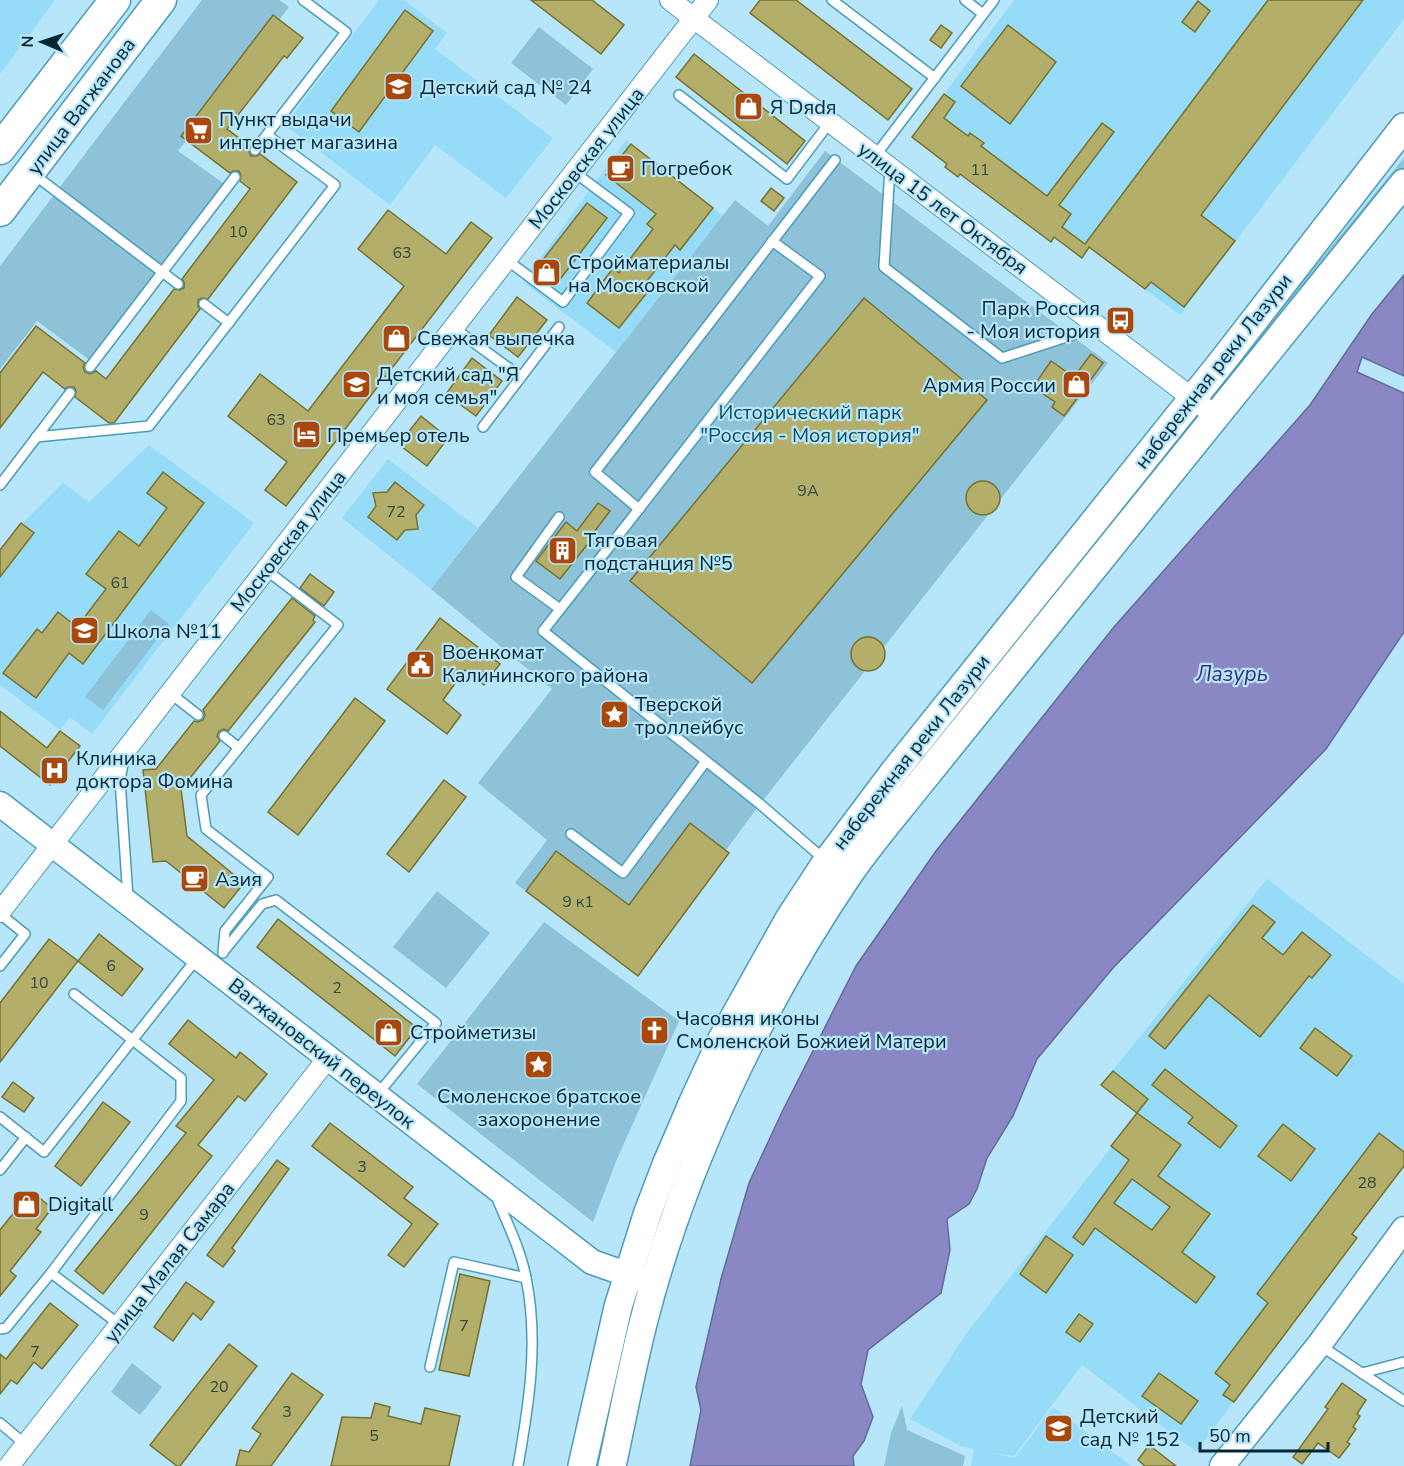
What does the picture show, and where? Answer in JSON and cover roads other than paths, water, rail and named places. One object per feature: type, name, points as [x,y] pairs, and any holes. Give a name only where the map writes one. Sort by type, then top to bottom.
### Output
[{"type":"main road","name":"улица Вагжанова","points":[[0,211],[161,0]]},
{"type":"main road","name":"улица Вагжанова","points":[[0,149],[107,3]]},
{"type":"main road","name":"набережная реки Лазури","points":[[612,1466],[645,1316],[698,1160],[746,1052],[787,975],[838,867],[936,718],[1193,399],[1404,127]]},
{"type":"main road","name":"набережная реки Лазури","points":[[582,1466],[618,1307],[666,1165],[717,1050],[771,948],[838,867],[916,788],[1404,183]]},
{"type":"street","name":"улица 15 лет Октября","points":[[670,0],[1216,417]]},
{"type":"street","name":"Московская улица","points":[[0,913],[708,0]]},
{"type":"street","name":"Вагжановский переулок","points":[[0,804],[128,903],[211,959],[328,1058],[592,1262],[654,1284]]},
{"type":"street","name":"улица Малая Самара","points":[[9,1466],[328,1058]]},
{"type":"street","points":[[1222,1466],[1319,1345],[1404,1229]]},
{"type":"lane","points":[[255,150],[346,32],[303,0]]},
{"type":"lane","points":[[832,0],[934,78]]},
{"type":"lane","points":[[965,0],[983,14]]},
{"type":"lane","points":[[994,0],[934,78],[883,162],[884,267],[1002,358],[1098,327]]},
{"type":"lane","points":[[679,95],[787,179],[830,122]]},
{"type":"lane","points":[[36,437],[149,426],[229,323],[334,185],[267,135]]},
{"type":"lane","points":[[639,508],[595,472],[835,160]]},
{"type":"lane","points":[[30,171],[178,284]]},
{"type":"lane","points":[[507,260],[563,302],[629,213],[574,172]]},
{"type":"lane","points":[[90,367],[235,177]]},
{"type":"lane","points":[[772,241],[820,276],[543,631],[838,867]]},
{"type":"lane","points":[[204,304],[229,323]]},
{"type":"lane","points":[[483,427],[559,327]]},
{"type":"lane","points":[[454,328],[521,377]]},
{"type":"lane","points":[[0,485],[70,393]]},
{"type":"lane","points":[[559,517],[516,577],[560,609]]},
{"type":"lane","points":[[211,959],[225,931],[268,877],[206,830],[201,795],[338,626],[266,570]]},
{"type":"lane","points":[[170,693],[198,716]]},
{"type":"lane","points":[[224,736],[239,748]]},
{"type":"lane","points":[[126,750],[120,780],[128,903]]},
{"type":"lane","points":[[571,834],[623,873],[706,761]]},
{"type":"lane","points":[[0,1117],[44,1152],[133,1040],[262,904],[276,900],[436,1023],[377,1096]]},
{"type":"lane","points":[[0,913],[25,934],[0,966]]},
{"type":"lane","points":[[0,1329],[6,1328],[51,1273],[181,1101],[181,1078],[74,994]]},
{"type":"lane","points":[[0,1170],[26,1137]]},
{"type":"lane","points":[[492,1185],[517,1247],[526,1278],[532,1323],[532,1368],[528,1413],[518,1466]]},
{"type":"lane","points":[[430,1367],[454,1262],[526,1278]]},
{"type":"lane","points":[[51,1273],[120,1325]]},
{"type":"lane","points":[[1319,1345],[1404,1401]]},
{"type":"lane","points":[[1362,1373],[1404,1362]]},
{"type":"lane","points":[[0,1423],[26,1444]]},
{"type":"water","name":"Лазурь","points":[[1404,275],[1404,376],[1362,357],[1357,372],[1404,393],[1404,632],[1326,749],[1113,968],[1037,1059],[1013,1116],[987,1158],[977,1189],[969,1204],[947,1219],[950,1250],[941,1293],[868,1350],[861,1384],[873,1417],[864,1441],[853,1456],[854,1466],[690,1466],[701,1410],[696,1387],[721,1279],[749,1183],[856,966],[936,851],[1114,627],[1310,405],[1372,314]]},
{"type":"place","name":"Детский сад № 24","points":[[399,87]]},
{"type":"place","name":"Я Dяdя","points":[[749,107]]},
{"type":"place","name":"Пункт выдачи интернет магазина","points":[[198,131]]},
{"type":"place","name":"Погребок","points":[[620,168]]},
{"type":"place","name":"Стройматериалы на Московской","points":[[547,273]]},
{"type":"place","name":"Парк Россия - Моя история","points":[[1121,320]]},
{"type":"place","name":"Свежая выпечка","points":[[396,338]]},
{"type":"place","name":"Детский сад \"Я и моя семья\"","points":[[356,385]]},
{"type":"place","name":"Армия России","points":[[1077,385]]},
{"type":"place","name":"Премьер отель","points":[[306,435]]},
{"type":"place","name":"Тяговая подстанция №5","points":[[563,551]]},
{"type":"place","name":"Школа №11","points":[[85,631]]},
{"type":"place","name":"Военкомат Калининского района","points":[[421,664]]},
{"type":"place","name":"Тверской троллейбус","points":[[614,715]]},
{"type":"place","name":"Клиника доктора Фомина","points":[[55,770]]},
{"type":"place","name":"Азия","points":[[194,879]]},
{"type":"place","name":"Часовня иконы Смоленской Божией Матери","points":[[655,1030]]},
{"type":"place","name":"Стройметизы","points":[[389,1032]]},
{"type":"place","name":"Смоленское братское захоронение","points":[[539,1065]]},
{"type":"place","name":"Digitall","points":[[27,1204]]},
{"type":"place","name":"Детский сад № 152","points":[[1059,1428]]},
{"type":"park label","name":"Исторический парк \"Россия - Моя история\"","points":[[810,424]]}]
